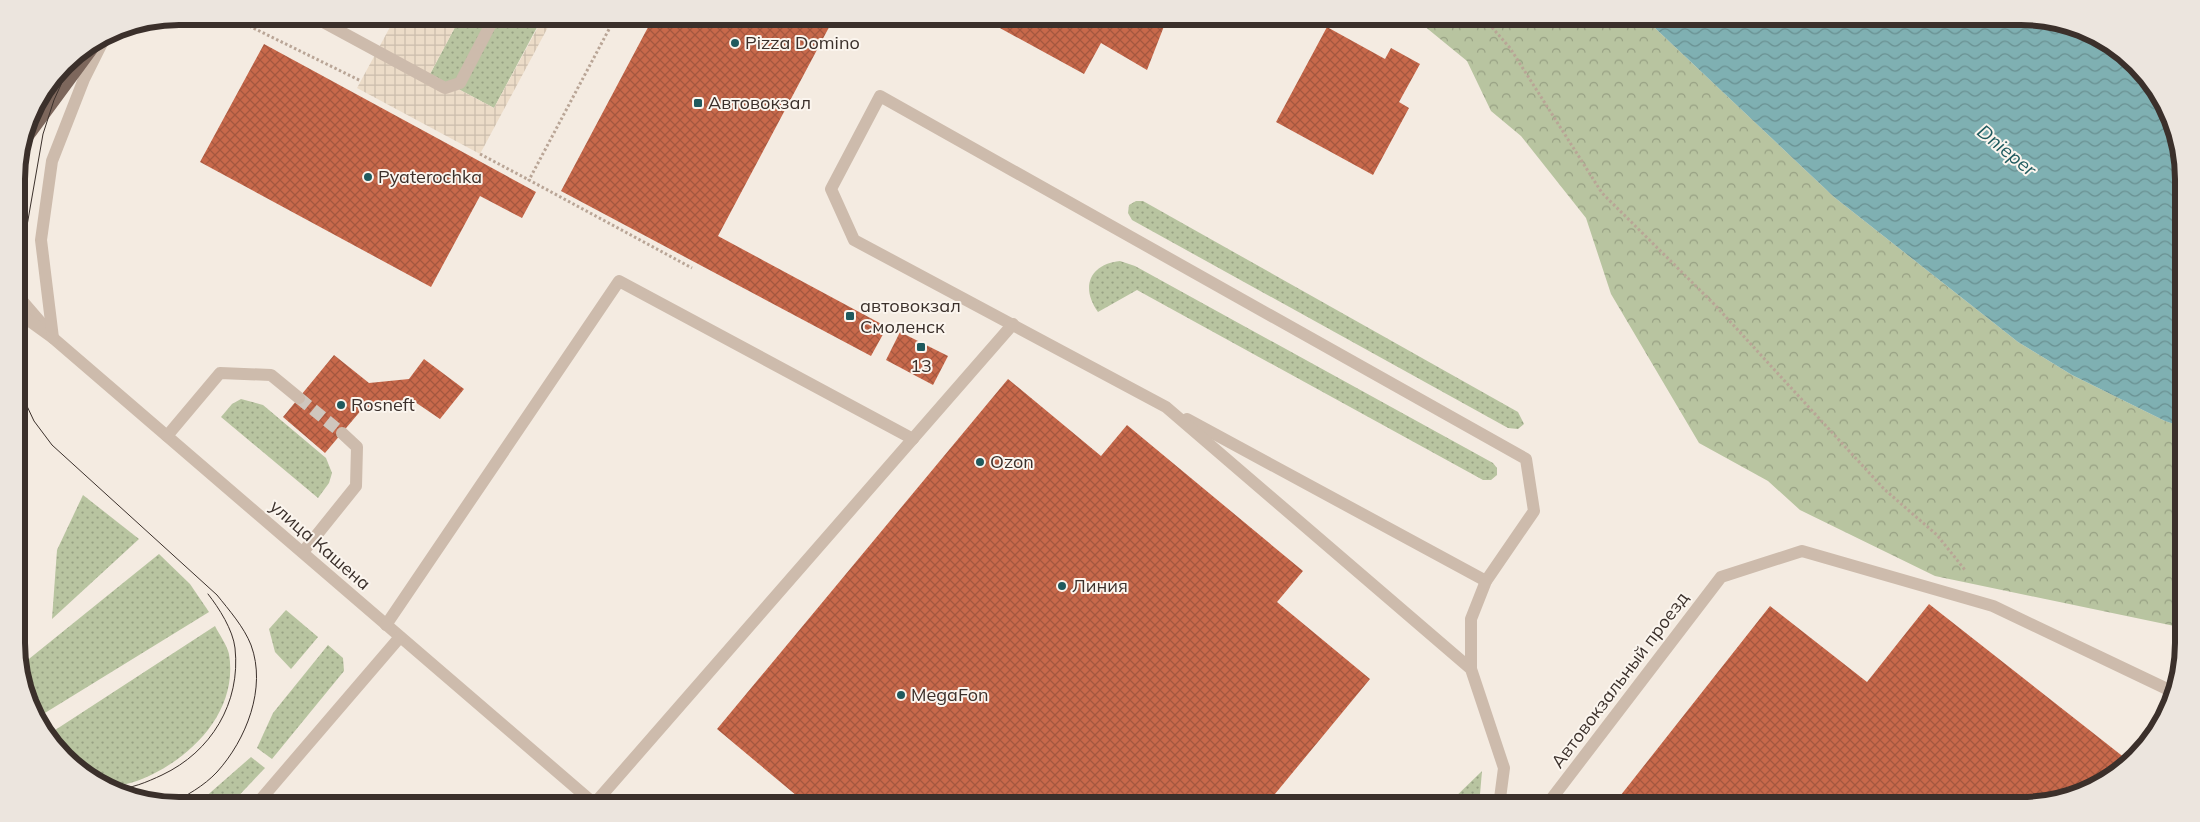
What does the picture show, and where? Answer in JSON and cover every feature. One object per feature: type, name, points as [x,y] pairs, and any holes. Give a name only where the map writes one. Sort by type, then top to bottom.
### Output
[{"type":"main road","points":[[34,128],[87,57]]},
{"type":"street","points":[[329,25],[445,88],[460,83],[490,25]]},
{"type":"street","points":[[53,338],[41,240],[52,161],[84,79],[100,47]]},
{"type":"street","points":[[1486,580],[854,240],[831,190],[880,96],[1526,459],[1534,511],[1486,580],[1472,619],[1471,669],[1504,768],[1499,797]]},
{"type":"street","points":[[386,625],[619,281],[913,439]]},
{"type":"street","points":[[25,305],[53,338]]},
{"type":"street","name":"улица Кашена","points":[[25,318],[53,338],[588,797]]},
{"type":"street","points":[[602,797],[1013,324]]},
{"type":"street","points":[[167,436],[220,373],[271,375],[299,398]]},
{"type":"street","points":[[1166,407],[1471,669]]},
{"type":"street","points":[[303,552],[356,486],[357,447],[342,433]]},
{"type":"street","name":"Автовокзальный проезд","points":[[1553,797],[1721,577],[1802,551],[1993,606]]},
{"type":"street","points":[[1993,606],[2168,690]]},
{"type":"street","points":[[263,797],[400,636]]},
{"type":"path","points":[[248,25],[361,81]]},
{"type":"path","points":[[529,180],[611,25]]},
{"type":"path","points":[[1490,25],[1510,48],[1602,193],[1714,304],[1884,490],[1937,535],[1993,606]]},
{"type":"path","points":[[480,154],[692,268]]},
{"type":"green space","points":[[456,25],[538,25],[494,108],[430,74]]},
{"type":"green space","points":[[1423,25],[1653,25],[1834,197],[2018,342],[2072,375],[2175,424],[2175,626],[1935,576],[1800,510],[1768,481],[1699,443],[1611,294],[1586,218],[1521,136],[1491,111],[1467,61]]},
{"type":"green space","points":[[1136,201],[1143,201],[1518,412],[1524,424],[1518,429],[1508,428],[1132,220],[1128,213],[1129,205]]},
{"type":"green space","points":[[1120,261],[1135,266],[1493,463],[1497,468],[1497,475],[1491,480],[1483,480],[1137,290],[1098,312],[1090,294],[1091,278],[1101,267]]},
{"type":"green space","points":[[241,399],[263,405],[326,458],[332,473],[329,483],[318,498],[221,417],[232,404]]},
{"type":"green space","points":[[83,495],[139,539],[52,619],[57,550]]},
{"type":"green space","points":[[159,554],[190,584],[209,612],[43,714],[33,692],[26,661]]},
{"type":"green space","points":[[286,610],[318,637],[291,669],[275,652],[269,629]]},
{"type":"green space","points":[[215,626],[225,643],[229,654],[230,674],[221,710],[199,741],[185,754],[148,776],[131,783],[120,785],[111,781],[78,759],[53,731]]},
{"type":"green space","points":[[328,645],[343,658],[344,671],[272,759],[257,748],[273,713]]},
{"type":"green space","points":[[251,757],[265,768],[238,797],[205,797]]},
{"type":"green space","points":[[1482,771],[1480,797],[1455,797]]},
{"type":"shaded area","points":[[391,25],[456,25],[430,74],[494,108],[539,25],[549,25],[480,154],[357,88]]},
{"type":"water","name":"Dnieper","points":[[1653,25],[2031,25],[2070,33],[2089,41],[2122,63],[2137,78],[2159,111],[2170,139],[2174,159],[2175,424],[2072,375],[2018,342],[1834,197]]},
{"type":"building","name":"Автовокзал","points":[[649,25],[830,25],[718,236],[887,327],[871,356],[561,191]]},
{"type":"building","points":[[994,25],[1164,25],[1147,70],[1101,43],[1084,74]]},
{"type":"building","points":[[1327,27],[1385,59],[1391,48],[1420,64],[1399,102],[1409,108],[1373,175],[1276,122]]},
{"type":"building","name":"Pyaterochka","points":[[264,44],[536,192],[522,218],[480,196],[431,287],[200,162]]},
{"type":"building","points":[[900,332],[948,356],[933,385],[886,360]]},
{"type":"building","name":"Rosneft","points":[[334,355],[369,383],[409,379],[424,359],[464,389],[440,419],[415,402],[363,408],[325,453],[283,417]]},
{"type":"building","name":"Линия","points":[[1008,379],[1101,456],[1127,425],[1303,571],[1277,602],[1370,679],[1272,797],[798,797],[717,729]]},
{"type":"building","points":[[1929,604],[2124,757],[2098,776],[2080,785],[2061,792],[2031,797],[1619,797],[1770,606],[1867,682]]},
{"type":"tunnel","points":[[299,398],[342,433]]},
{"type":"tram line","points":[[25,237],[43,134],[54,100],[65,76]]},
{"type":"tram line","points":[[25,402],[34,421],[52,445],[217,595],[240,625],[251,645],[257,678],[255,696],[245,729],[237,745],[217,772],[184,797]]},
{"type":"tram line","points":[[127,788],[145,783],[162,775],[195,753],[219,724],[227,706],[233,688],[236,668],[234,641],[221,612],[208,594]]},
{"type":"place","name":"Pizza Domino","points":[[735,43]]},
{"type":"place","name":"Автовокзал","points":[[698,103]]},
{"type":"place","name":"Pyaterochka","points":[[368,177]]},
{"type":"place","name":"автовокзал Смоленск","points":[[850,316]]},
{"type":"place","name":"13","points":[[921,347]]},
{"type":"place","name":"Rosneft","points":[[341,405]]},
{"type":"place","name":"Ozon","points":[[980,462]]},
{"type":"place","name":"Линия","points":[[1062,586]]},
{"type":"place","name":"MegaFon","points":[[901,695]]}]
